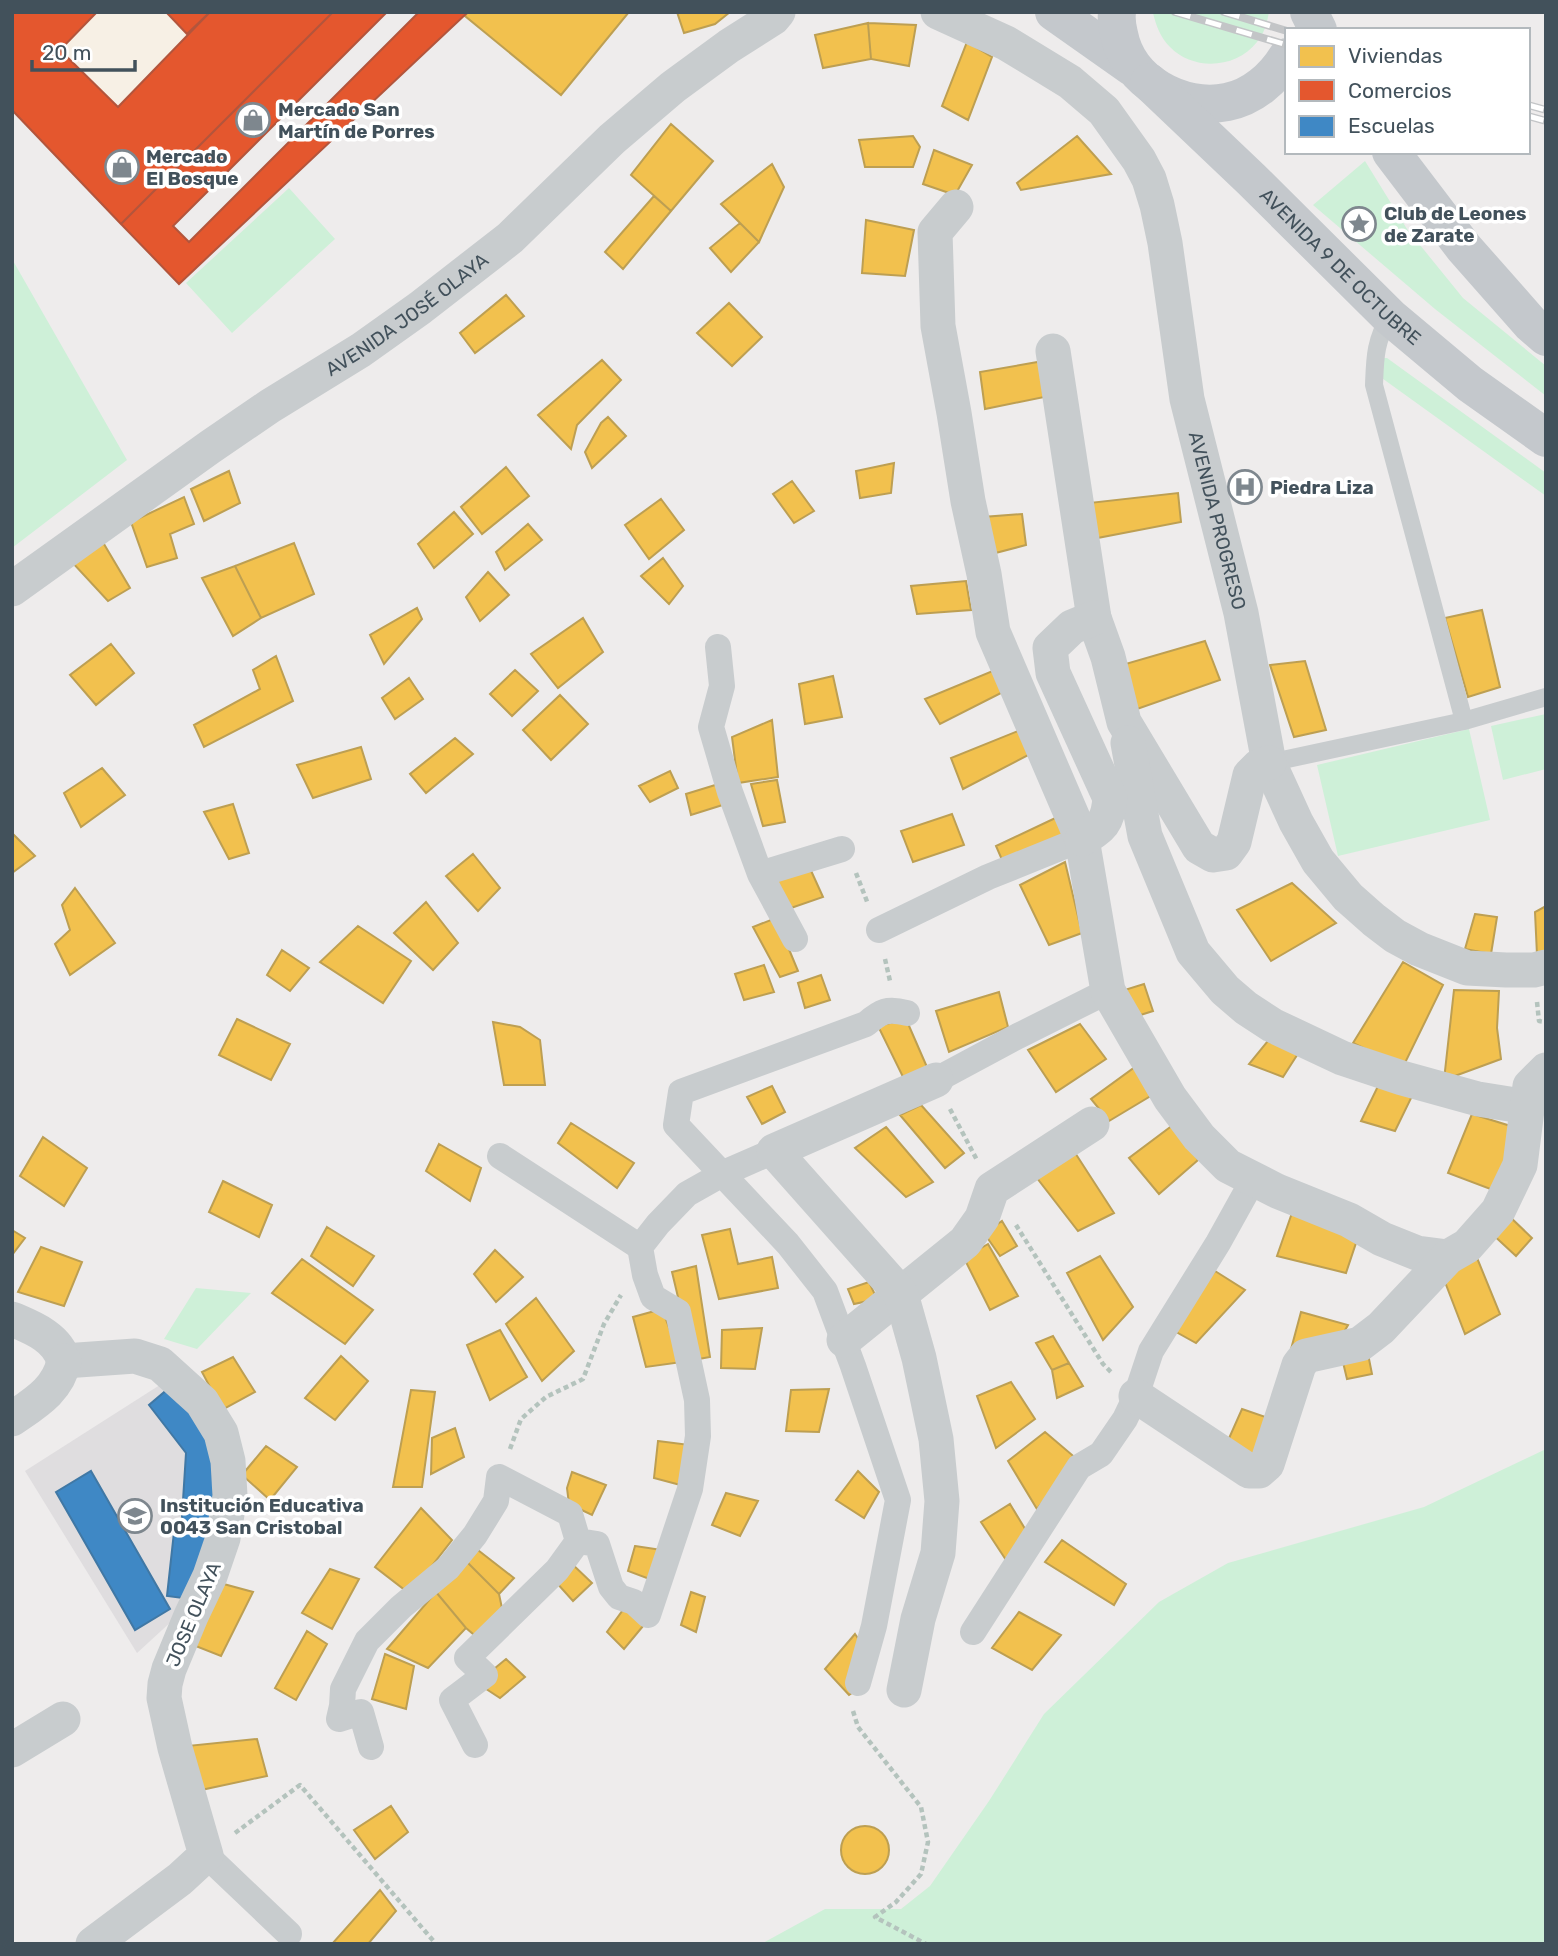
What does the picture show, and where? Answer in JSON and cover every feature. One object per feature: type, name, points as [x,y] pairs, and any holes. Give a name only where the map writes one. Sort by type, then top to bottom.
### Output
[{"type":"main road","points":[[1054,12],[1173,97],[1191,102],[1229,102],[1255,91],[1277,72],[1285,60]]},
{"type":"main road","points":[[1116,12],[1121,44],[1140,74]]},
{"type":"main road","points":[[1309,12],[1317,28]]},
{"type":"main road","name":"AVENIDA 9 DE OCTUBRE","points":[[1140,74],[1390,317],[1470,384],[1546,438]]},
{"type":"main road","points":[[1393,154],[1464,248],[1531,324],[1546,337]]},
{"type":"street","name":"AVENIDA PROGRESO","points":[[938,12],[1006,43],[1070,82],[1104,111],[1139,160],[1149,179],[1165,243],[1187,399],[1241,613],[1269,763],[1296,822],[1318,860],[1348,897],[1374,920],[1419,949],[1467,968],[1534,970],[1546,967]]},
{"type":"street","name":"AVENIDA JOSÉ OLAYA","points":[[12,589],[210,447],[361,350],[420,307],[510,238],[612,139],[673,86],[729,46],[783,14]]},
{"type":"street","points":[[956,207],[935,232],[938,326],[993,632],[1082,839],[1108,991],[1170,1098],[1199,1137],[1228,1166],[1253,1180],[1349,1220],[1394,1244],[1417,1253],[1448,1258]]},
{"type":"street","points":[[1053,351],[1094,618],[1108,657],[1124,722],[1145,836],[1192,951],[1226,990],[1247,1008],[1272,1025],[1342,1058],[1478,1099],[1528,1107]]},
{"type":"street","points":[[879,930],[988,877],[1082,839],[1101,828],[1108,814],[1110,798],[1053,673],[1050,648],[1072,627],[1094,618]]},
{"type":"street","points":[[718,647],[722,686],[711,727],[730,792],[760,874],[795,939]]},
{"type":"street","points":[[1124,722],[1199,847],[1213,855],[1226,853],[1234,842],[1250,775],[1259,766],[1269,763]]},
{"type":"street","points":[[760,874],[842,849]]},
{"type":"street","points":[[640,1247],[687,1194],[722,1174],[936,1080],[1108,991]]},
{"type":"street","points":[[858,1684],[874,1626],[898,1500],[825,1291],[788,1244],[676,1125],[681,1092],[866,1024],[878,1013],[891,1009],[907,1013]]},
{"type":"street","points":[[1136,1396],[1249,1471],[1259,1471],[1267,1464],[1300,1365],[1306,1356],[1360,1344],[1381,1328],[1448,1258],[1467,1246],[1498,1211],[1520,1165],[1530,1086],[1546,1070]]},
{"type":"street","points":[[844,1340],[965,1242],[982,1218],[992,1189],[1092,1124]]},
{"type":"street","points":[[774,1151],[901,1294],[919,1358],[936,1439],[942,1501],[938,1553],[918,1619],[904,1690]]},
{"type":"street","points":[[500,1156],[640,1247],[645,1275],[653,1297],[678,1312],[696,1400],[698,1436],[690,1489],[648,1615],[634,1602],[619,1597],[611,1587],[597,1544],[578,1541]]},
{"type":"street","points":[[973,1632],[1079,1467],[1101,1454],[1125,1419],[1151,1351],[1218,1243],[1253,1180]]},
{"type":"street","points":[[12,1319],[47,1336],[61,1352],[64,1361],[58,1381],[41,1399],[12,1419]]},
{"type":"street","name":"JOSE OLAYA","points":[[64,1361],[135,1356],[160,1364],[202,1402],[221,1433],[228,1461],[230,1496],[223,1538],[164,1685],[164,1698],[175,1748],[206,1855]]},
{"type":"street","points":[[371,1746],[361,1712],[339,1719],[343,1689],[367,1641],[401,1607],[448,1568],[475,1535],[496,1501],[499,1477],[570,1514],[578,1541]]},
{"type":"street","points":[[475,1745],[452,1700],[485,1675],[467,1658],[557,1570],[578,1541]]},
{"type":"street","points":[[12,1750],[63,1719]]},
{"type":"street","points":[[93,1944],[180,1879],[206,1855],[289,1934]]},
{"type":"lane","points":[[1390,317],[1378,342],[1374,385],[1464,721]]},
{"type":"lane","points":[[1269,763],[1464,721],[1546,696]]},
{"type":"path","points":[[992,1189],[1103,1364],[1136,1396]]},
{"type":"path","points":[[499,1477],[521,1419],[546,1397],[583,1379],[604,1324],[628,1283],[645,1275]]},
{"type":"path","points":[[858,1684],[850,1702],[858,1727],[921,1807],[928,1842],[921,1874],[896,1902],[875,1917],[926,1944]]},
{"type":"path","points":[[206,1855],[300,1785],[436,1944]]},
{"type":"shaded area","name":"Mercado El Bosque","points":[[12,12],[333,12],[121,224],[12,111]]},
{"type":"shaded area","name":"Institución Educativa 0043 San Cristobal","points":[[163,1383],[217,1498],[186,1608],[137,1653],[25,1471]]},
{"type":"green space","points":[[1269,12],[1262,35],[1248,51],[1238,58],[1214,64],[1190,60],[1179,55],[1159,31],[1153,13]]},
{"type":"green space","points":[[1365,161],[1407,229],[1463,298],[1546,366],[1546,396],[1435,309],[1313,205]]},
{"type":"green space","points":[[289,188],[335,239],[232,333],[186,283]]},
{"type":"green space","points":[[12,259],[127,460],[12,548]]},
{"type":"green space","points":[[1383,358],[1387,358],[1546,473],[1546,496],[1379,376]]},
{"type":"green space","points":[[1546,714],[1546,769],[1503,780],[1491,726]]},
{"type":"green space","points":[[1469,729],[1490,820],[1338,856],[1317,765]]},
{"type":"green space","points":[[196,1288],[251,1293],[197,1349],[164,1339]]},
{"type":"green space","points":[[1546,1449],[1546,1944],[761,1944],[825,1909],[901,1909],[930,1886],[989,1801],[1044,1714],[1159,1602],[1228,1563],[1424,1507]]},
{"type":"building: Viviendas","points":[[468,12],[629,12],[561,95],[465,16]]},
{"type":"building: Viviendas","points":[[677,12],[730,12],[715,24],[684,33]]},
{"type":"building: Viviendas","points":[[868,23],[871,59],[823,68],[815,35]]},
{"type":"building: Viviendas","points":[[868,23],[916,25],[909,66],[871,59]]},
{"type":"building: Viviendas","points":[[967,42],[992,57],[968,120],[942,106]]},
{"type":"building: Viviendas","points":[[671,124],[713,161],[671,211],[631,175]]},
{"type":"building: Viviendas","points":[[913,136],[920,147],[913,167],[865,167],[859,140]]},
{"type":"building: Viviendas","points":[[1077,136],[1111,174],[1021,190],[1017,183]]},
{"type":"building: Viviendas","points":[[934,150],[972,165],[955,195],[923,184]]},
{"type":"building: Viviendas","points":[[772,164],[784,187],[759,242],[721,204]]},
{"type":"building: Viviendas","points":[[654,196],[671,211],[623,269],[605,252]]},
{"type":"building: Viviendas","points":[[866,220],[914,230],[905,276],[862,273]]},
{"type":"building: Viviendas","points":[[740,223],[759,242],[731,272],[710,248]]},
{"type":"building: Viviendas","points":[[506,295],[524,316],[475,353],[460,333]]},
{"type":"building: Viviendas","points":[[729,303],[762,337],[732,366],[697,333]]},
{"type":"building: Viviendas","points":[[602,360],[621,380],[577,425],[571,449],[538,415]]},
{"type":"building: Viviendas","points":[[1049,360],[1054,395],[985,409],[980,372]]},
{"type":"building: Viviendas","points":[[608,417],[626,436],[592,468],[585,452],[601,423]]},
{"type":"building: Viviendas","points":[[894,463],[891,493],[860,498],[856,471]]},
{"type":"building: Viviendas","points":[[506,467],[529,496],[482,534],[461,507]]},
{"type":"building: Viviendas","points":[[229,471],[240,503],[204,521],[191,489]]},
{"type":"building: Viviendas","points":[[792,481],[814,511],[794,523],[773,494]]},
{"type":"building: Viviendas","points":[[1178,493],[1181,522],[1087,540],[1080,504]]},
{"type":"building: Viviendas","points":[[184,497],[194,524],[170,534],[177,558],[147,567],[131,522]]},
{"type":"building: Viviendas","points":[[661,499],[684,530],[649,559],[625,525]]},
{"type":"building: Viviendas","points":[[454,512],[473,534],[434,568],[418,544]]},
{"type":"building: Viviendas","points":[[1022,514],[1026,545],[988,555],[983,517]]},
{"type":"building: Viviendas","points":[[528,524],[542,540],[505,570],[496,552]]},
{"type":"building: Viviendas","points":[[101,539],[130,588],[108,601],[70,560]]},
{"type":"building: Viviendas","points":[[294,543],[314,594],[261,618],[235,566]]},
{"type":"building: Viviendas","points":[[663,558],[683,586],[669,604],[641,576]]},
{"type":"building: Viviendas","points":[[235,566],[261,618],[233,636],[202,578]]},
{"type":"building: Viviendas","points":[[488,572],[509,595],[480,621],[466,597]]},
{"type":"building: Viviendas","points":[[966,581],[971,610],[917,614],[911,586]]},
{"type":"building: Viviendas","points":[[417,608],[422,619],[384,664],[370,635]]},
{"type":"building: Viviendas","points":[[1482,610],[1500,687],[1468,697],[1445,618]]},
{"type":"building: Viviendas","points":[[583,618],[603,652],[558,688],[531,654]]},
{"type":"building: Viviendas","points":[[1205,641],[1220,680],[1137,709],[1115,667]]},
{"type":"building: Viviendas","points":[[111,644],[134,673],[96,705],[70,675]]},
{"type":"building: Viviendas","points":[[276,656],[293,701],[204,747],[194,725],[260,689],[253,670]]},
{"type":"building: Viviendas","points":[[1305,661],[1326,730],[1294,737],[1270,665]]},
{"type":"building: Viviendas","points":[[515,670],[538,691],[512,716],[490,694]]},
{"type":"building: Viviendas","points":[[995,670],[1003,692],[940,724],[925,699]]},
{"type":"building: Viviendas","points":[[833,676],[842,717],[805,724],[799,684]]},
{"type":"building: Viviendas","points":[[409,678],[423,699],[395,719],[382,698]]},
{"type":"building: Viviendas","points":[[560,695],[588,724],[551,760],[523,730]]},
{"type":"building: Viviendas","points":[[772,720],[778,777],[738,783],[732,737]]},
{"type":"building: Viviendas","points":[[1028,727],[1036,751],[963,789],[951,758]]},
{"type":"building: Viviendas","points":[[455,738],[473,754],[426,793],[410,774]]},
{"type":"building: Viviendas","points":[[361,747],[371,779],[313,798],[297,765]]},
{"type":"building: Viviendas","points":[[102,768],[125,795],[81,827],[64,793]]},
{"type":"building: Viviendas","points":[[670,771],[678,788],[650,802],[639,786]]},
{"type":"building: Viviendas","points":[[777,780],[785,822],[763,826],[751,784]]},
{"type":"building: Viviendas","points":[[725,782],[732,802],[691,815],[686,794]]},
{"type":"building: Viviendas","points":[[233,804],[249,853],[229,859],[204,812]]},
{"type":"building: Viviendas","points":[[1066,813],[1074,838],[1006,869],[996,846]]},
{"type":"building: Viviendas","points":[[952,814],[964,845],[913,862],[901,831]]},
{"type":"building: Viviendas","points":[[12,833],[35,856],[12,873]]},
{"type":"building: Viviendas","points":[[473,854],[500,888],[478,911],[446,876]]},
{"type":"building: Viviendas","points":[[1065,862],[1082,933],[1049,945],[1020,885]]},
{"type":"building: Viviendas","points":[[808,864],[823,897],[791,908],[775,878]]},
{"type":"building: Viviendas","points":[[1292,883],[1336,923],[1271,961],[1237,910]]},
{"type":"building: Viviendas","points":[[75,888],[115,943],[70,975],[55,944],[70,930],[62,905]]},
{"type":"building: Viviendas","points":[[426,902],[458,943],[433,970],[394,933]]},
{"type":"building: Viviendas","points":[[1546,906],[1546,952],[1537,955],[1535,912]]},
{"type":"building: Viviendas","points":[[1475,914],[1497,917],[1491,954],[1465,949]]},
{"type":"building: Viviendas","points":[[776,918],[798,971],[780,977],[753,927]]},
{"type":"building: Viviendas","points":[[358,926],[411,961],[383,1003],[320,962]]},
{"type":"building: Viviendas","points":[[282,950],[309,968],[290,991],[267,975]]},
{"type":"building: Viviendas","points":[[1403,962],[1443,985],[1403,1067],[1353,1043]]},
{"type":"building: Viviendas","points":[[764,965],[774,992],[744,1000],[735,974]]},
{"type":"building: Viviendas","points":[[821,975],[830,1000],[805,1008],[798,983]]},
{"type":"building: Viviendas","points":[[1144,984],[1153,1011],[1131,1018],[1118,992]]},
{"type":"building: Viviendas","points":[[1454,990],[1499,991],[1497,1028],[1501,1059],[1444,1080]]},
{"type":"building: Viviendas","points":[[999,992],[1008,1027],[949,1052],[936,1011]]},
{"type":"building: Viviendas","points":[[237,1019],[290,1044],[271,1080],[219,1055]]},
{"type":"building: Viviendas","points":[[906,1019],[930,1074],[906,1083],[878,1026]]},
{"type":"building: Viviendas","points":[[493,1022],[520,1027],[540,1040],[545,1085],[504,1085]]},
{"type":"building: Viviendas","points":[[1080,1024],[1106,1059],[1056,1092],[1028,1050]]},
{"type":"building: Viviendas","points":[[1272,1036],[1301,1049],[1283,1077],[1249,1064]]},
{"type":"building: Viviendas","points":[[1135,1067],[1154,1094],[1109,1121],[1091,1099]]},
{"type":"building: Viviendas","points":[[1381,1080],[1415,1090],[1395,1131],[1361,1121]]},
{"type":"building: Viviendas","points":[[772,1086],[785,1112],[762,1124],[747,1097]]},
{"type":"building: Viviendas","points":[[921,1105],[964,1153],[945,1168],[900,1115]]},
{"type":"building: Viviendas","points":[[1472,1114],[1517,1128],[1493,1190],[1448,1173]]},
{"type":"building: Viviendas","points":[[1177,1122],[1198,1160],[1159,1194],[1129,1158]]},
{"type":"building: Viviendas","points":[[571,1123],[634,1163],[617,1188],[558,1143]]},
{"type":"building: Viviendas","points":[[886,1127],[933,1182],[906,1197],[855,1148]]},
{"type":"building: Viviendas","points":[[43,1137],[87,1168],[64,1206],[20,1176]]},
{"type":"building: Viviendas","points":[[439,1144],[481,1168],[470,1201],[426,1171]]},
{"type":"building: Viviendas","points":[[1070,1145],[1114,1213],[1078,1231],[1030,1169]]},
{"type":"building: Viviendas","points":[[223,1181],[272,1205],[259,1237],[209,1212]]},
{"type":"building: Viviendas","points":[[1293,1210],[1358,1237],[1346,1273],[1277,1256]]},
{"type":"building: Viviendas","points":[[1507,1214],[1532,1238],[1516,1256],[1490,1232]]},
{"type":"building: Viviendas","points":[[1002,1221],[1017,1246],[1000,1256],[984,1233]]},
{"type":"building: Viviendas","points":[[327,1227],[374,1256],[353,1286],[311,1256]]},
{"type":"building: Viviendas","points":[[730,1229],[738,1264],[772,1257],[778,1288],[719,1299],[702,1235]]},
{"type":"building: Viviendas","points":[[12,1230],[25,1238],[12,1255]]},
{"type":"building: Viviendas","points":[[988,1244],[1018,1296],[990,1310],[964,1258]]},
{"type":"building: Viviendas","points":[[41,1247],[82,1262],[64,1306],[18,1292]]},
{"type":"building: Viviendas","points":[[495,1250],[523,1277],[496,1302],[474,1274]]},
{"type":"building: Viviendas","points":[[1475,1253],[1500,1314],[1465,1334],[1445,1282]]},
{"type":"building: Viviendas","points":[[1100,1256],[1133,1307],[1103,1340],[1067,1273]]},
{"type":"building: Viviendas","points":[[302,1259],[373,1310],[345,1344],[272,1293]]},
{"type":"building: Viviendas","points":[[696,1266],[710,1357],[693,1360],[672,1272]]},
{"type":"building: Viviendas","points":[[1215,1271],[1245,1290],[1196,1343],[1169,1328]]},
{"type":"building: Viviendas","points":[[869,1282],[877,1299],[854,1304],[848,1289]]},
{"type":"building: Viviendas","points":[[536,1298],[574,1351],[542,1381],[506,1324]]},
{"type":"building: Viviendas","points":[[662,1309],[682,1362],[646,1367],[633,1317]]},
{"type":"building: Viviendas","points":[[1301,1312],[1348,1325],[1337,1344],[1290,1353]]},
{"type":"building: Viviendas","points":[[762,1328],[755,1369],[721,1368],[722,1330]]},
{"type":"building: Viviendas","points":[[500,1330],[527,1377],[490,1400],[467,1345]]},
{"type":"building: Viviendas","points":[[1053,1336],[1069,1363],[1052,1370],[1036,1343]]},
{"type":"building: Viviendas","points":[[1367,1349],[1372,1374],[1347,1379],[1341,1354]]},
{"type":"building: Viviendas","points":[[341,1356],[368,1381],[335,1420],[305,1398]]},
{"type":"building: Viviendas","points":[[233,1357],[255,1392],[222,1410],[202,1372]]},
{"type":"building: Viviendas","points":[[1069,1363],[1083,1386],[1057,1398],[1052,1370]]},
{"type":"building: Viviendas","points":[[1011,1382],[1035,1419],[996,1448],[977,1396]]},
{"type":"building: Viviendas","points":[[829,1389],[819,1432],[786,1431],[791,1390]]},
{"type":"building: Viviendas","points":[[411,1390],[435,1392],[422,1487],[393,1487]]},
{"type":"building: Viviendas","points":[[1242,1409],[1277,1421],[1264,1463],[1226,1445]]},
{"type":"building: Viviendas","points":[[455,1428],[464,1457],[431,1474],[432,1438]]},
{"type":"building: Viviendas","points":[[1045,1432],[1078,1460],[1037,1509],[1008,1461]]},
{"type":"building: Viviendas","points":[[658,1441],[690,1445],[684,1486],[654,1478]]},
{"type":"building: Viviendas","points":[[266,1446],[297,1467],[270,1500],[242,1475]]},
{"type":"building: Viviendas","points":[[858,1471],[879,1492],[864,1518],[836,1500]]},
{"type":"building: Viviendas","points":[[572,1472],[606,1485],[592,1515],[569,1504],[567,1488]]},
{"type":"building: Viviendas","points":[[726,1493],[758,1501],[740,1536],[712,1525]]},
{"type":"building: Viviendas","points":[[1010,1504],[1030,1537],[1006,1560],[981,1522]]},
{"type":"building: Viviendas","points":[[421,1508],[452,1540],[410,1594],[375,1567]]},
{"type":"building: Viviendas","points":[[1062,1540],[1126,1584],[1114,1605],[1045,1562]]},
{"type":"building: Viviendas","points":[[635,1546],[662,1550],[652,1580],[628,1571]]},
{"type":"building: Viviendas","points":[[474,1547],[514,1578],[499,1594],[465,1560]]},
{"type":"building: Viviendas","points":[[465,1560],[499,1594],[503,1613],[479,1639],[466,1628],[436,1592]]},
{"type":"building: Viviendas","points":[[570,1562],[592,1583],[573,1601],[555,1581]]},
{"type":"building: Viviendas","points":[[330,1569],[359,1579],[332,1629],[302,1613]]},
{"type":"building: Viviendas","points":[[220,1583],[253,1592],[221,1656],[188,1643]]},
{"type":"building: Viviendas","points":[[436,1592],[466,1628],[428,1668],[387,1649]]},
{"type":"building: Viviendas","points":[[691,1592],[705,1597],[696,1632],[681,1625]]},
{"type":"building: Viviendas","points":[[628,1603],[648,1620],[624,1649],[607,1632]]},
{"type":"building: Viviendas","points":[[1019,1612],[1061,1635],[1032,1670],[992,1648]]},
{"type":"building: Viviendas","points":[[307,1631],[327,1644],[296,1700],[275,1688]]},
{"type":"building: Viviendas","points":[[855,1634],[866,1650],[855,1691],[849,1695],[825,1669]]},
{"type":"building: Viviendas","points":[[385,1654],[414,1666],[406,1709],[372,1699]]},
{"type":"building: Viviendas","points":[[506,1659],[525,1677],[500,1698],[477,1683]]},
{"type":"building: Viviendas","points":[[257,1739],[267,1776],[201,1790],[187,1746]]},
{"type":"building: Viviendas","points":[[391,1806],[408,1832],[375,1859],[354,1830]]},
{"type":"building: Viviendas","points":[[865,1826],[882,1833],[889,1850],[882,1867],[865,1874],[848,1867],[841,1850],[848,1833]]},
{"type":"building: Viviendas","points":[[380,1890],[396,1911],[368,1944],[332,1944]]},
{"type":"building: Comercios","name":"Mercado El Bosque","points":[[12,12],[97,12],[60,50],[118,107],[210,12],[333,12],[121,224],[12,110]]},
{"type":"building: Comercios","points":[[166,12],[210,12],[187,34]]},
{"type":"building: Comercios","name":"Mercado San Martín de Porres","points":[[333,12],[387,12],[173,226],[189,242],[419,12],[468,12],[179,284],[121,224]]},
{"type":"building: Escuelas","points":[[169,1388],[211,1437],[215,1534],[181,1532],[186,1453],[149,1405]]},
{"type":"building: Escuelas","points":[[91,1471],[170,1609],[135,1630],[56,1492]]},
{"type":"building: Escuelas","points":[[174,1532],[215,1534],[190,1599],[167,1596]]},
{"type":"railway","points":[[1175,12],[1285,44]]},
{"type":"railway","points":[[1224,12],[1285,30]]},
{"type":"railway","points":[[1530,106],[1546,110]]},
{"type":"railway","points":[[1530,117],[1546,121]]},
{"type":"place","name":"Mercado San Martín de Porres","points":[[253,120]]},
{"type":"place","name":"Mercado El Bosque","points":[[122,167]]},
{"type":"place","name":"Club de Leones de Zarate","points":[[1359,224]]},
{"type":"place","name":"Piedra Liza","points":[[1245,487]]},
{"type":"place","name":"Institución Educativa 0043 San Cristobal","points":[[135,1516]]}]
